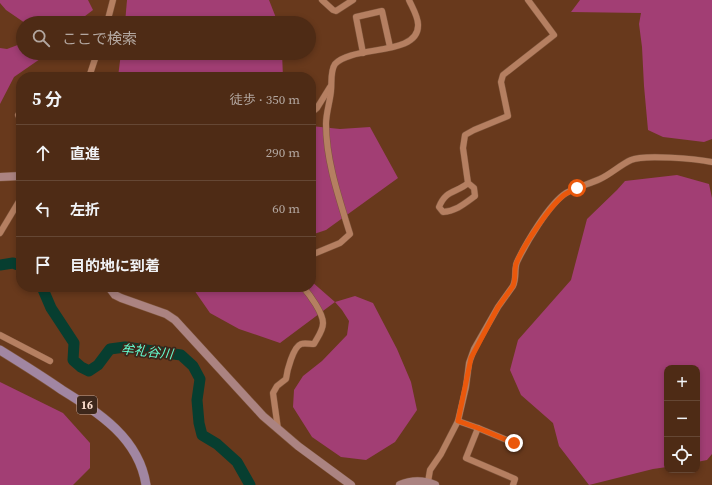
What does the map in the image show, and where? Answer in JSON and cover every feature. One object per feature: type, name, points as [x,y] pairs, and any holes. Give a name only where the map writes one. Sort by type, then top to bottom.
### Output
[{"type":"main road","name":"16","points":[[0,350],[90,407],[117,429],[133,449],[139,462],[146,485]]},
{"type":"street","points":[[109,16],[113,0]]},
{"type":"street","points":[[322,0],[332,10],[336,11],[353,0]]},
{"type":"street","points":[[316,253],[340,243],[350,234],[328,154],[326,123],[332,84],[332,71],[335,65],[342,59],[402,44],[413,39],[419,24],[409,0]]},
{"type":"street","points":[[468,183],[462,188],[452,191],[441,200],[439,207],[443,212],[452,211],[464,205],[474,196],[474,188],[468,183],[463,148],[465,135],[508,116],[501,82],[503,75],[554,35],[528,0]]},
{"type":"street","points":[[364,53],[356,17],[382,11],[390,47]]},
{"type":"street","points":[[91,72],[95,60]]},
{"type":"street","points":[[316,109],[332,84]]},
{"type":"street","points":[[400,485],[415,481],[432,484],[430,470],[441,454],[458,421],[466,387],[469,363],[474,349],[498,307],[515,282],[516,266],[521,254],[535,231],[555,204],[565,194],[601,179],[632,160],[643,157],[699,159],[712,162]]},
{"type":"street","points":[[0,177],[16,176]]},
{"type":"street","points":[[0,233],[16,206]]},
{"type":"street","points":[[112,292],[121,298],[166,314],[175,320],[258,411],[298,446],[351,485]]},
{"type":"street","points":[[278,429],[273,393],[277,386],[286,379],[296,348],[301,344],[314,344],[320,334],[323,323],[315,302],[307,292]]},
{"type":"street","points":[[0,335],[50,361]]},
{"type":"street","points":[[458,421],[514,443]]},
{"type":"street","points":[[478,428],[466,458],[515,479],[513,485]]},
{"type":"shaded area","points":[[0,0],[88,0],[93,10],[85,16],[16,17],[6,10],[0,3]]},
{"type":"shaded area","points":[[127,0],[269,0],[275,16],[126,16]]},
{"type":"shaded area","points":[[580,0],[712,0],[712,139],[704,142],[663,137],[648,130],[639,24],[641,13],[571,12]]},
{"type":"shaded area","points":[[16,46],[16,60],[39,60],[21,72],[16,72],[16,76],[0,104],[0,48],[7,49]]},
{"type":"shaded area","points":[[120,60],[282,60],[283,72],[119,72]]},
{"type":"shaded area","points":[[316,127],[340,129],[370,127],[398,178],[326,230],[316,233]]},
{"type":"shaded area","points":[[677,175],[709,184],[712,198],[712,454],[707,460],[700,461],[700,365],[664,365],[664,467],[589,485],[559,446],[553,423],[521,395],[510,370],[518,340],[571,280],[587,219],[625,181]]},
{"type":"shaded area","points":[[316,285],[335,302],[280,343],[239,329],[210,313],[195,292],[316,292]]},
{"type":"shaded area","points":[[355,296],[373,303],[397,349],[411,382],[417,410],[395,442],[366,460],[341,457],[312,437],[293,407],[294,390],[303,376],[322,361],[347,335],[349,321],[335,302]]},
{"type":"shaded area","points":[[0,382],[63,413],[90,443],[90,468],[73,485],[0,485]]},
{"type":"waterway","name":"牟礼谷川","points":[[0,265],[13,263],[16,264]]},
{"type":"waterway","name":"牟礼谷川","points":[[44,292],[51,308],[74,343],[73,360],[81,367],[89,371],[98,365],[110,349],[125,347],[181,355],[193,366],[200,379],[197,400],[199,423],[202,435],[217,444],[237,462],[250,485]]},
{"type":"route","points":[[514,443],[458,421],[466,387],[469,363],[474,349],[498,307],[515,282],[516,266],[521,254],[535,231],[555,204],[565,194],[577,188]]}]
